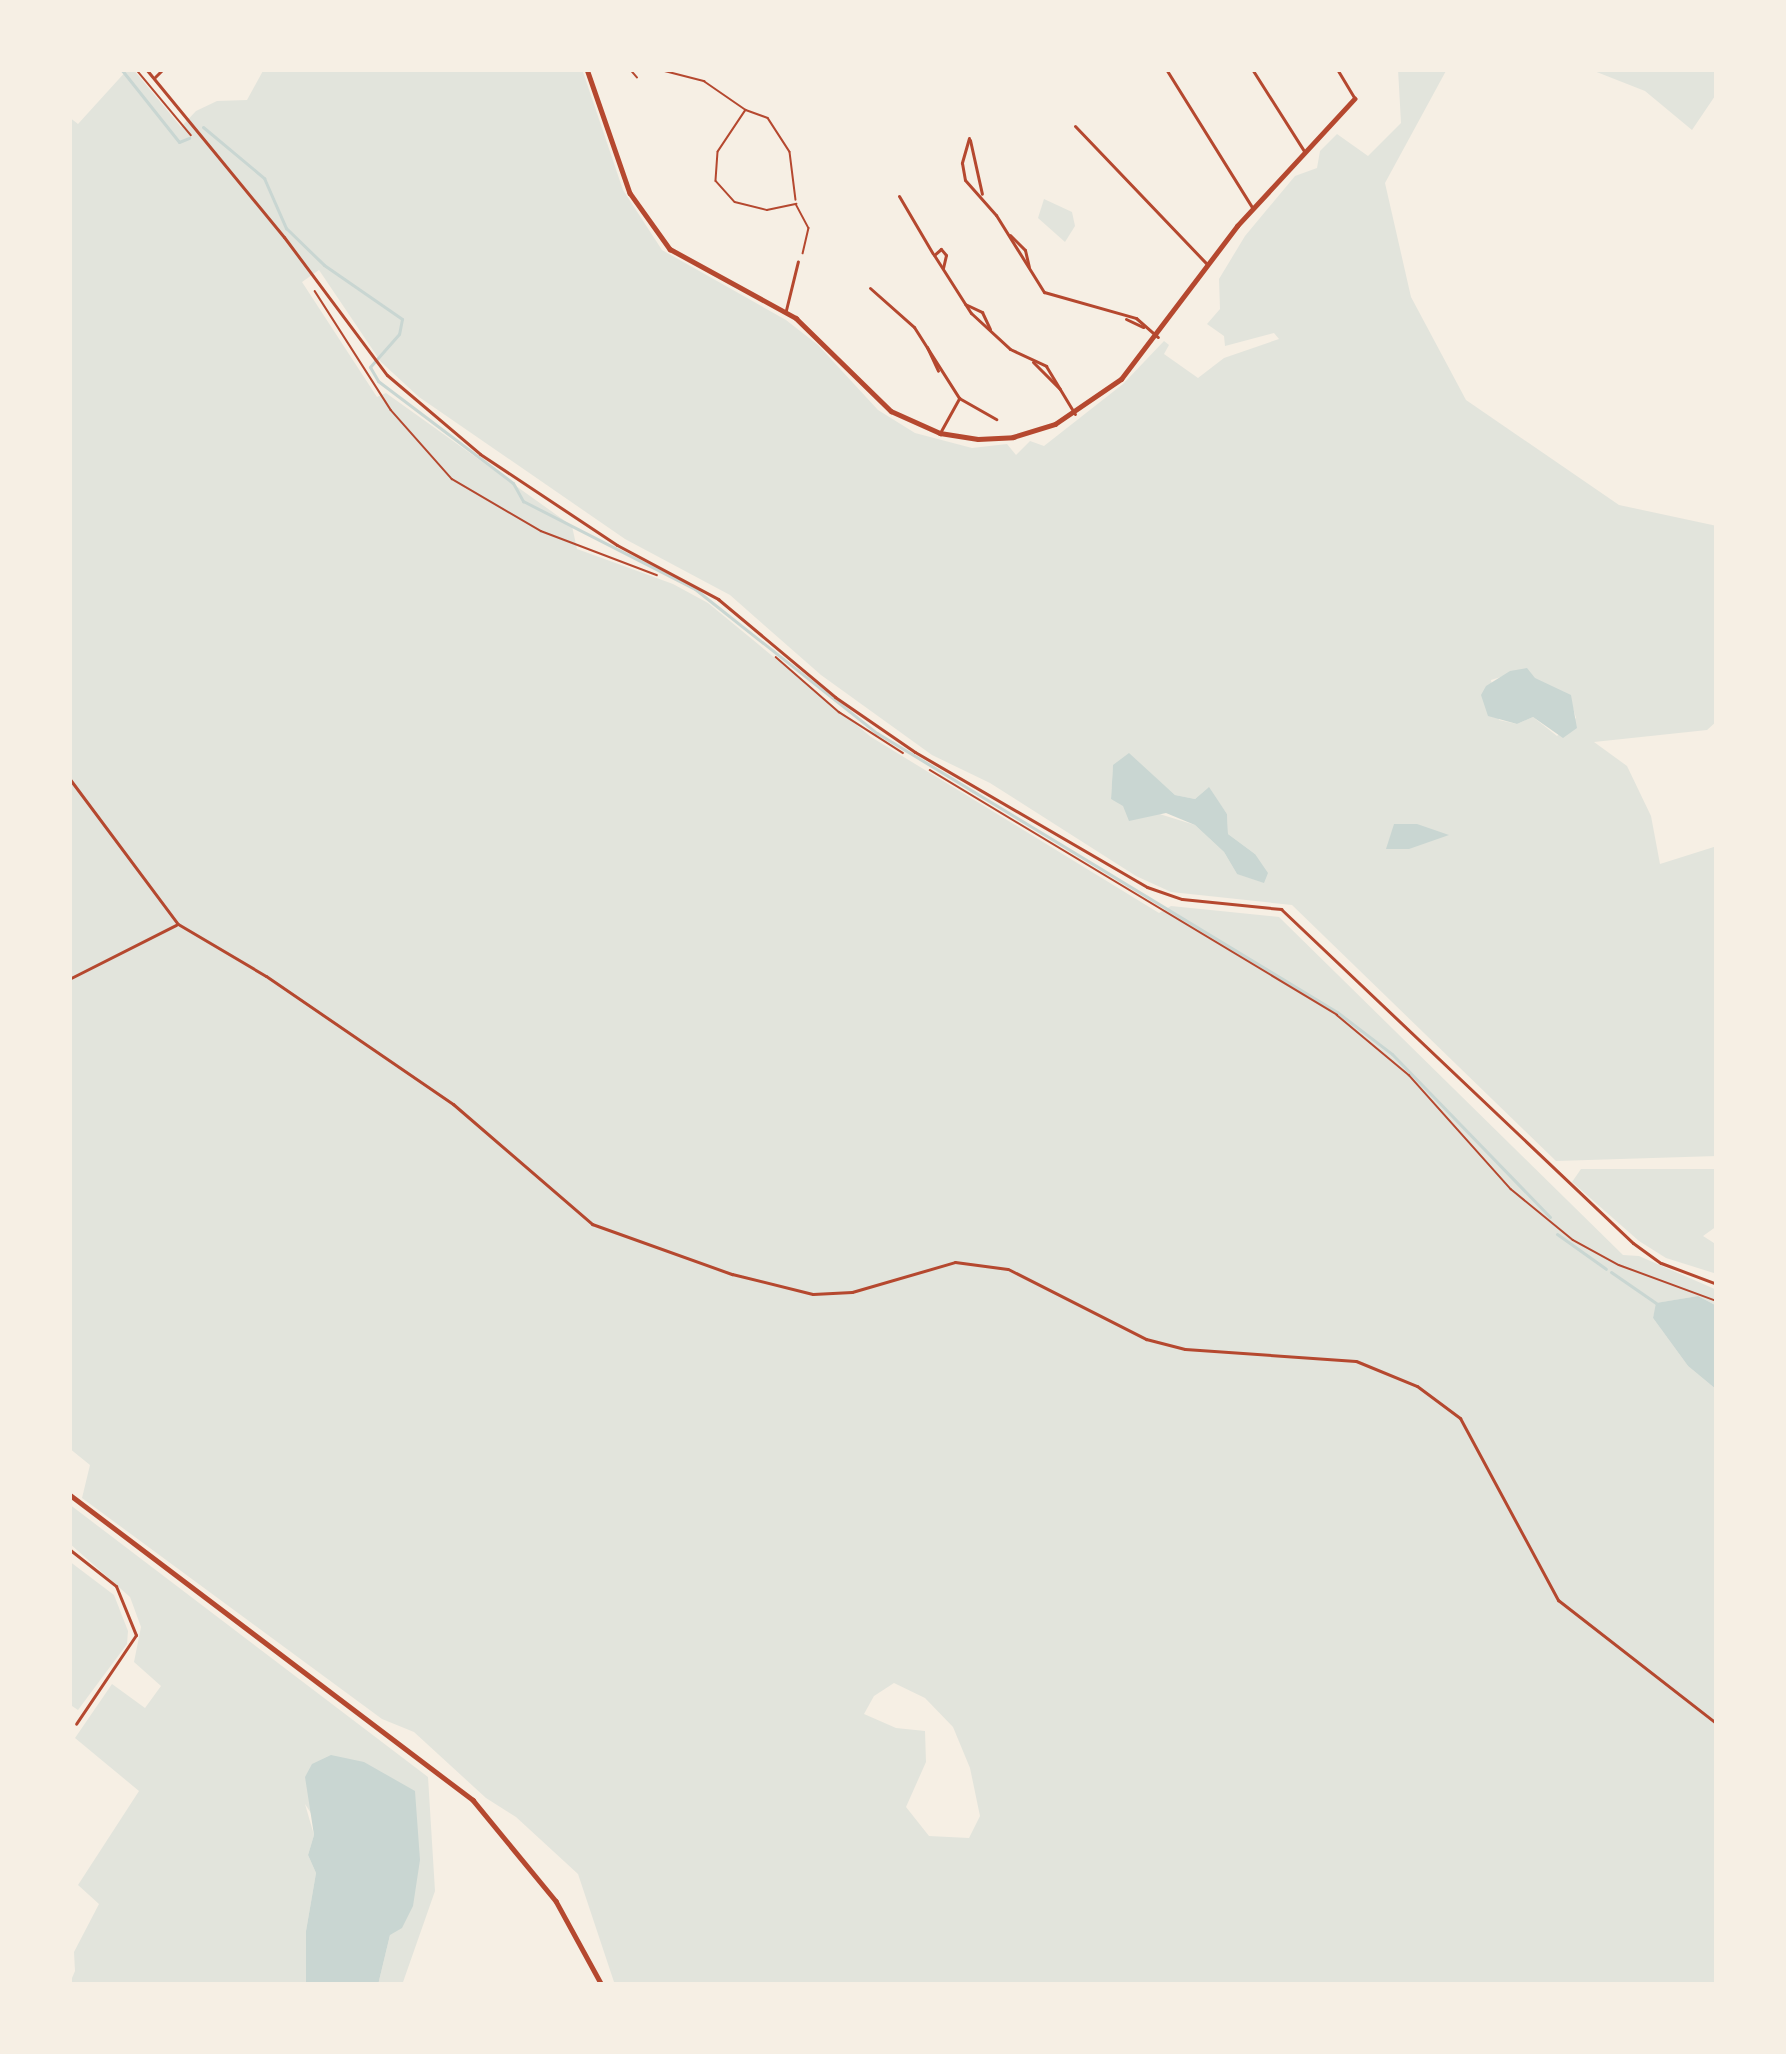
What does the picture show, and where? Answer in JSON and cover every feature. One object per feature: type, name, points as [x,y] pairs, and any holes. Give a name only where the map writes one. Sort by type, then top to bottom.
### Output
[{"type":"street","points":[[77,69],[92,69]]},
{"type":"street","points":[[146,69],[284,237],[375,361],[480,454],[617,545],[718,599],[835,697],[967,785],[1161,895],[1281,909],[1633,1243],[1661,1263],[1717,1284]]},
{"type":"street","points":[[154,78],[164,69]]},
{"type":"street","points":[[587,69],[630,193],[658,236],[697,268],[785,312],[826,344],[891,411],[940,433],[977,440],[1013,437],[1075,414],[1121,379],[1158,337],[1207,264],[1253,208],[1354,99],[1337,69]]},
{"type":"street","points":[[1166,69],[1253,208]]},
{"type":"street","points":[[1252,69],[1305,152]]},
{"type":"street","points":[[1075,126],[1207,264]]},
{"type":"street","points":[[984,199],[970,138],[964,176],[1052,296],[1122,316],[1158,337]]},
{"type":"street","points":[[964,176],[975,172]]},
{"type":"street","points":[[899,196],[901,207],[963,303],[1032,361],[1061,391],[1075,414]]},
{"type":"street","points":[[934,255],[945,250],[943,268]]},
{"type":"street","points":[[785,312],[798,261]]},
{"type":"street","points":[[870,288],[927,345],[959,398],[995,419]]},
{"type":"street","points":[[940,433],[959,398]]},
{"type":"street","points":[[69,778],[178,924],[233,954],[453,1103],[575,1212],[617,1234],[732,1274],[813,1294],[852,1292],[926,1267],[982,1264],[1008,1269],[1146,1339],[1184,1348],[1356,1361],[1417,1386],[1460,1418],[1558,1600],[1717,1724]]},
{"type":"street","points":[[69,979],[178,924]]},
{"type":"street","points":[[69,1494],[472,1801],[556,1901],[602,1985]]},
{"type":"street","points":[[69,1549],[116,1586],[136,1635],[132,1648],[76,1724]]},
{"type":"lane","points":[[630,69],[637,77]]},
{"type":"path","points":[[136,69],[194,139]]},
{"type":"path","points":[[657,69],[704,81],[780,129],[793,160],[796,204],[809,235],[798,261]]},
{"type":"path","points":[[746,110],[718,152],[718,186],[735,202],[761,209],[796,204]]},
{"type":"path","points":[[312,286],[391,410],[421,448],[469,493],[541,531],[673,582]]},
{"type":"path","points":[[767,648],[839,712],[915,760]]},
{"type":"path","points":[[929,769],[1337,1016],[1409,1075],[1511,1189],[1574,1240],[1619,1264],[1717,1300]]},
{"type":"shaded area","points":[[128,69],[133,69],[181,127],[196,111],[217,101],[247,100],[264,69],[582,69],[623,190],[662,250],[786,320],[818,345],[878,410],[915,433],[972,448],[1007,444],[1016,455],[1030,441],[1044,446],[1123,384],[1164,341],[1169,345],[1164,354],[1198,378],[1224,358],[1279,339],[1274,333],[1225,346],[1224,336],[1207,324],[1220,309],[1219,279],[1245,236],[1295,176],[1317,168],[1320,151],[1337,134],[1368,156],[1401,123],[1398,69],[1447,69],[1385,183],[1411,297],[1466,400],[1619,505],[1717,526],[1717,721],[1707,730],[1594,742],[1627,766],[1651,816],[1660,864],[1717,846],[1717,1156],[1556,1161],[1292,905],[1171,892],[1136,876],[990,783],[932,755],[821,675],[730,595],[625,539],[419,397],[381,362],[319,270],[302,282],[377,397],[386,393],[572,526],[577,549],[673,584],[708,603],[871,737],[1159,913],[1171,906],[1279,917],[1623,1255],[1639,1256],[1717,1290],[1717,1306],[1698,1296],[1657,1303],[1653,1318],[1688,1366],[1717,1390],[1717,1985],[615,1985],[578,1874],[516,1817],[486,1798],[414,1732],[382,1719],[82,1498],[90,1465],[69,1448],[69,117],[78,124]],"holes":[[[1504,676],[1572,705],[1576,718],[1557,736],[1533,717],[1517,724],[1499,720],[1491,680]],[[1129,754],[1175,795],[1195,799],[1208,788],[1227,814],[1228,834],[1255,854],[1237,874],[1224,852],[1195,825],[1111,799],[1113,766]],[[894,1683],[925,1698],[953,1727],[970,1768],[980,1816],[969,1838],[929,1836],[906,1807],[926,1762],[925,1731],[896,1728],[864,1714],[874,1696]]]},
{"type":"shaded area","points":[[1589,69],[1717,69],[1717,93],[1692,130],[1645,91]]},
{"type":"shaded area","points":[[1044,199],[1072,212],[1075,226],[1065,242],[1038,218]]},
{"type":"shaded area","points":[[1527,668],[1535,678],[1571,695],[1577,728],[1563,738],[1533,717],[1517,724],[1488,716],[1481,695],[1486,686],[1510,671]]},
{"type":"shaded area","points":[[1129,753],[1175,795],[1195,799],[1209,787],[1227,814],[1228,834],[1255,854],[1268,873],[1264,883],[1237,874],[1224,852],[1195,825],[1166,813],[1129,821],[1123,806],[1111,799],[1113,765]]},
{"type":"shaded area","points":[[1394,824],[1417,824],[1449,835],[1409,849],[1386,849]]},
{"type":"shaded area","points":[[1581,1169],[1717,1169],[1717,1226],[1703,1236],[1717,1245],[1717,1274],[1666,1258],[1639,1241],[1572,1182]]},
{"type":"shaded area","points":[[1698,1296],[1717,1306],[1717,1390],[1688,1366],[1653,1318],[1656,1303]]},
{"type":"shaded area","points":[[69,1504],[428,1777],[435,1891],[402,1985],[378,1985],[390,1935],[305,1804],[314,1835],[308,1855],[316,1873],[306,1931],[306,1985],[69,1985],[75,1971],[74,1952],[99,1904],[78,1885],[139,1791],[75,1738],[112,1684],[145,1708],[161,1686],[134,1662],[141,1627],[130,1597],[69,1543]]},
{"type":"shaded area","points":[[69,1561],[114,1595],[128,1631],[127,1644],[78,1710],[69,1704]]},
{"type":"shaded area","points":[[331,1755],[364,1762],[415,1791],[420,1860],[413,1906],[402,1928],[390,1935],[378,1985],[306,1985],[306,1931],[316,1873],[308,1855],[314,1835],[305,1777],[312,1764]]},
{"type":"waterway","points":[[121,69],[179,142],[189,138]]},
{"type":"waterway","points":[[203,127],[264,178],[286,228],[324,265],[402,319],[399,334],[370,367],[378,381],[513,483],[523,501],[695,589],[877,733],[1337,1012],[1392,1054],[1550,1217]]},
{"type":"waterway","points":[[1557,1234],[1606,1269]]},
{"type":"waterway","points":[[1611,1272],[1656,1303]]}]
